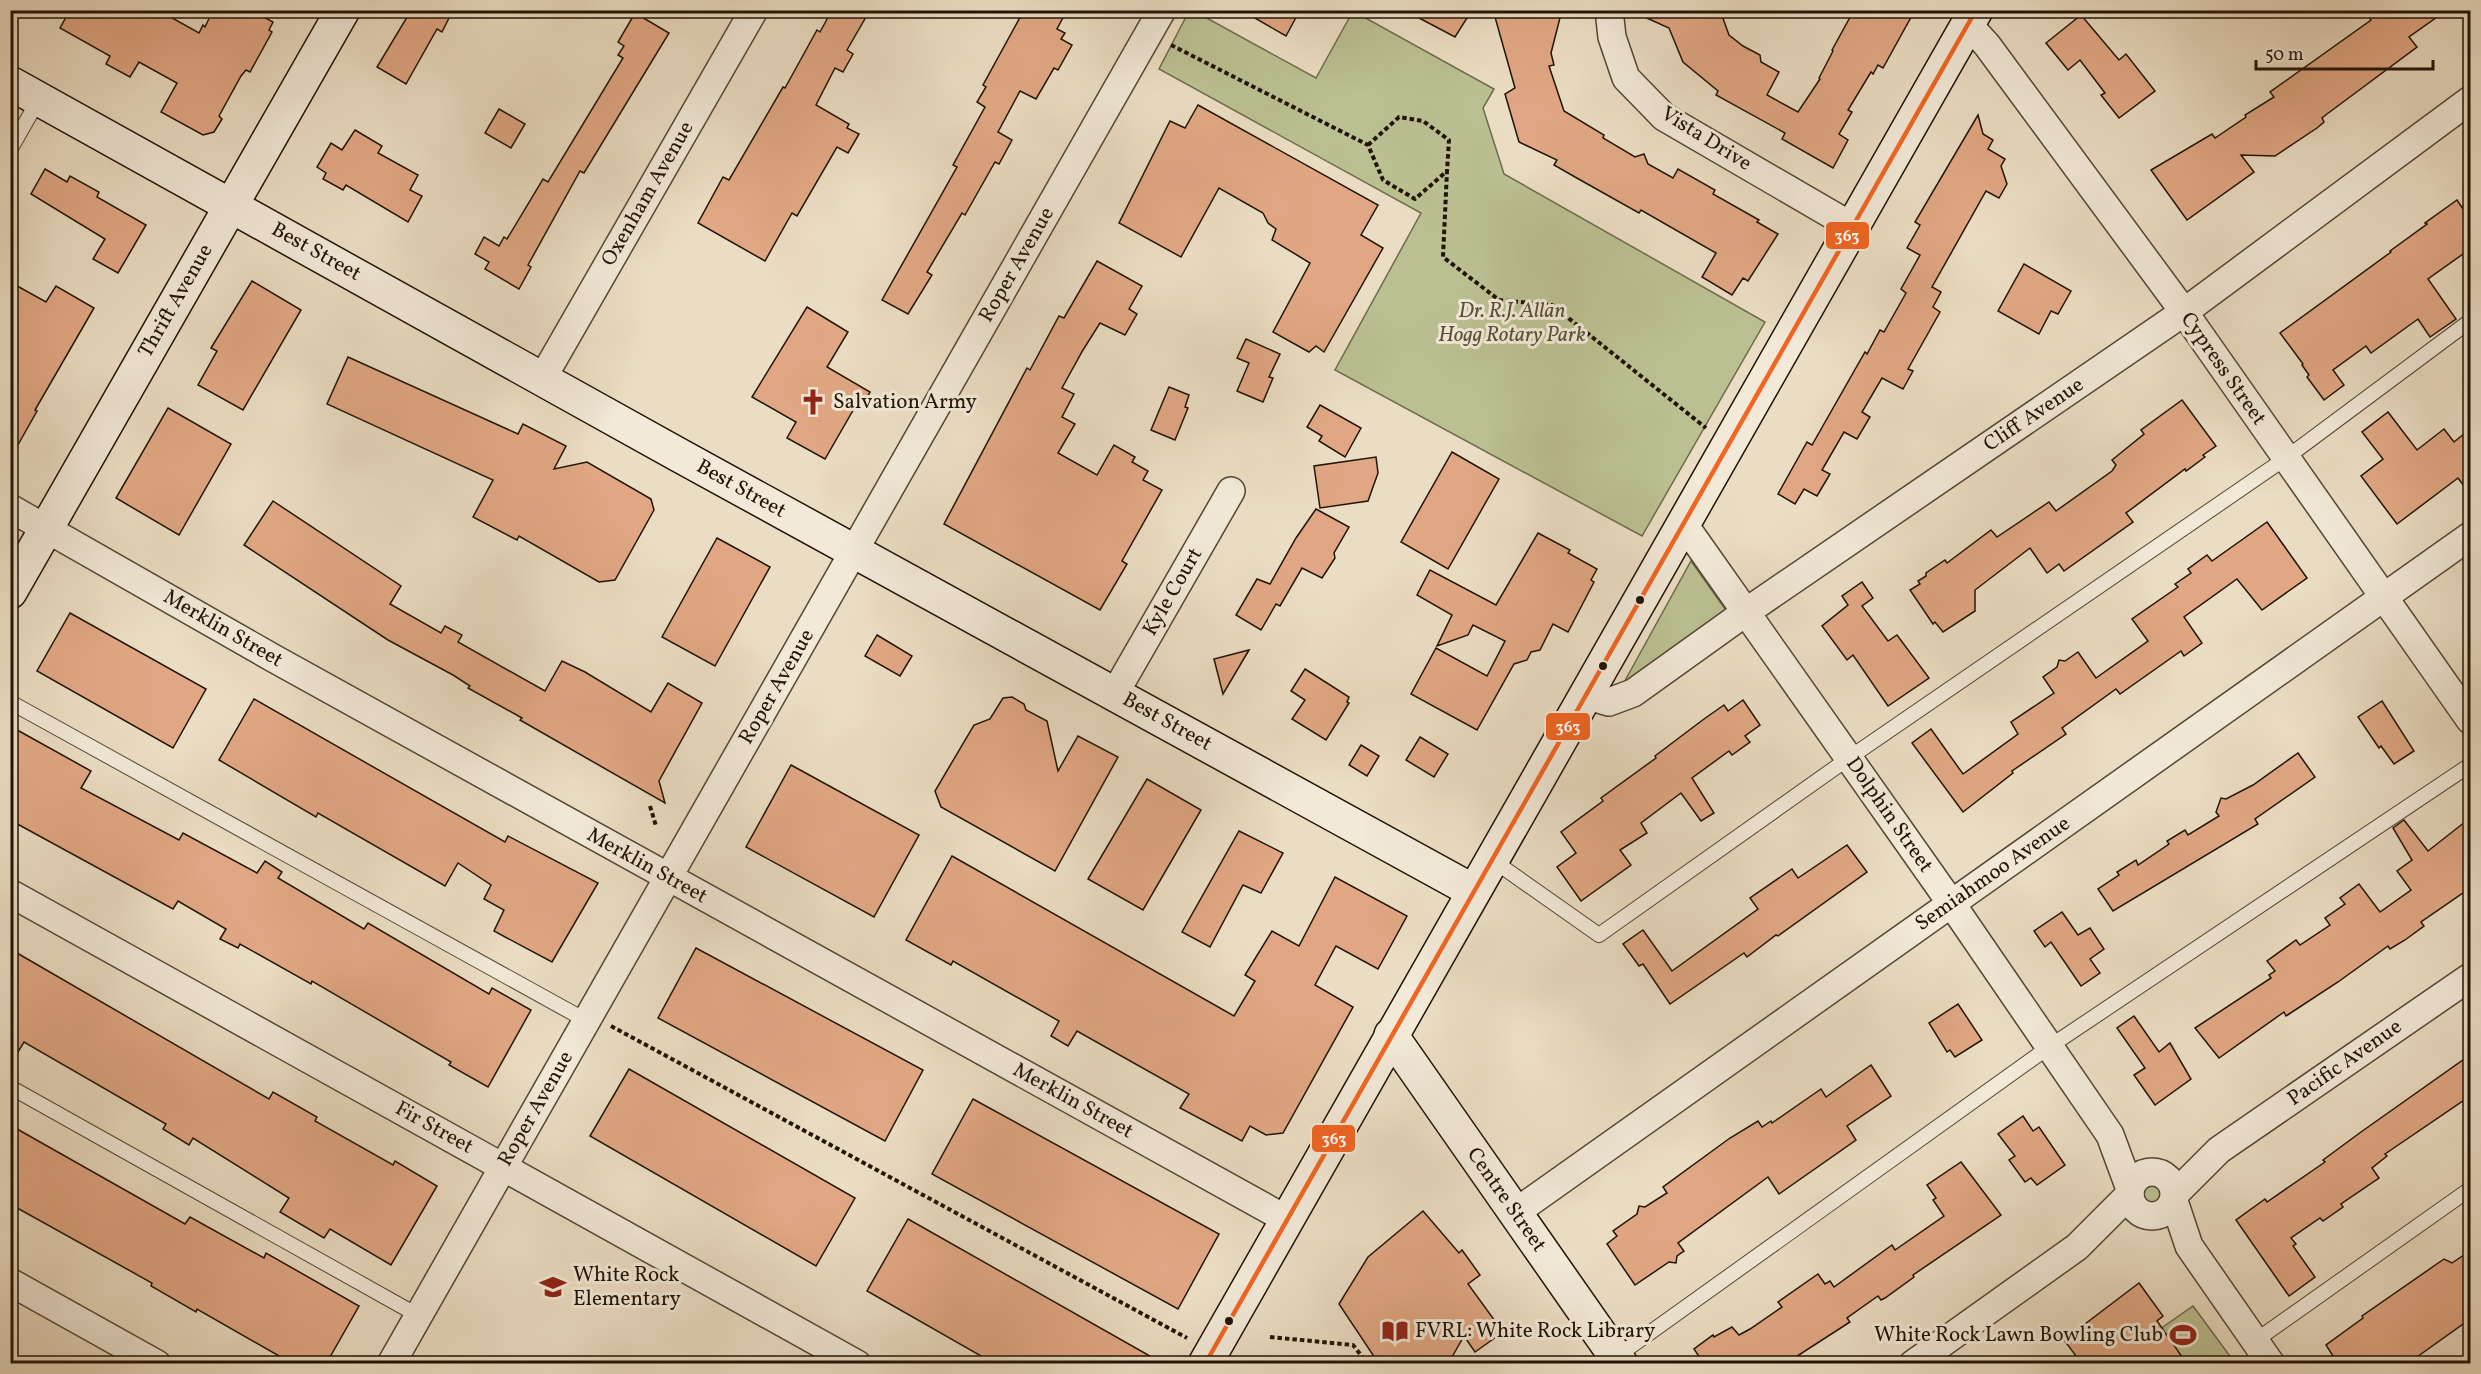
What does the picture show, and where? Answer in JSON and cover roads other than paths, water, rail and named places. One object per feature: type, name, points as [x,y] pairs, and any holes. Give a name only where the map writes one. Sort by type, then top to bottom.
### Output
[{"type":"street","name":"Thrift Avenue","points":[[10,592],[343,10]]},
{"type":"street","name":"Oxenham Avenue","points":[[542,379],[754,10]]},
{"type":"street","name":"Roper Avenue","points":[[391,1364],[504,1167],[598,1023],[669,878],[1162,10]]},
{"type":"street","name":"Vista Drive","points":[[1609,10],[1612,37],[1626,78],[1664,117],[1852,227]]},
{"type":"street","points":[[1196,1351],[1287,1219],[1972,17]]},
{"type":"street","name":"Cypress Street","points":[[1972,17],[1987,45],[2184,312],[2470,720]]},
{"type":"street","name":"Best Street","points":[[10,82],[542,379],[1473,891]]},
{"type":"street","name":"Cliff Avenue","points":[[1585,695],[1609,702],[1633,693],[1746,612],[2184,312],[2470,100]]},
{"type":"street","name":"Kyle Court","points":[[1115,693],[1231,491]]},
{"type":"street","name":"Merklin Street","points":[[10,508],[273,658],[1287,1219]]},
{"type":"street","name":"Dolphin Street","points":[[1683,523],[1951,903],[2112,1139],[2132,1204],[2137,1211],[2150,1216]]},
{"type":"street","name":"Semiahmoo Avenue","points":[[1516,1212],[2470,536]]},
{"type":"street","name":"Fir Street","points":[[10,893],[857,1364]]},
{"type":"street","name":"Pacific Avenue","points":[[2167,1185],[2470,977]]},
{"type":"street","name":"Centre Street","points":[[1391,1035],[1619,1360]]},
{"type":"street","name":"Dolphin Street","points":[[2112,1139],[2167,1185]]},
{"type":"street","points":[[1913,1364],[2077,1247],[2130,1192],[2138,1176],[2152,1172],[2167,1185],[2189,1246],[2271,1364]]},
{"type":"street","points":[[2077,1247],[2150,1216],[2166,1212],[2167,1185]]},
{"type":"street","points":[[2150,1216],[2189,1246]]},
{"type":"street","points":[[10,1282],[157,1364]]},
{"type":"lane","points":[[10,150],[39,99]]},
{"type":"lane","points":[[1491,859],[1599,935],[1849,758],[2286,458],[2470,321]]},
{"type":"lane","points":[[10,702],[598,1023]]},
{"type":"lane","points":[[1619,1360],[2049,1047],[2470,765]]},
{"type":"lane","points":[[10,1088],[419,1316]]},
{"type":"lane","points":[[2255,1341],[2470,1189]]},
{"type":"place","name":"Salvation Army","points":[[813,402]]},
{"type":"place","name":"White Rock Elementary","points":[[553,1287]]},
{"type":"place","name":"FVRL: White Rock Library","points":[[1395,1331]]},
{"type":"place","name":"White Rock Lawn Bowling Club","points":[[2183,1335]]},
{"type":"park label","name":"Dr. R.J. Allan Hogg Rotary Park","points":[[1512,323]]}]
